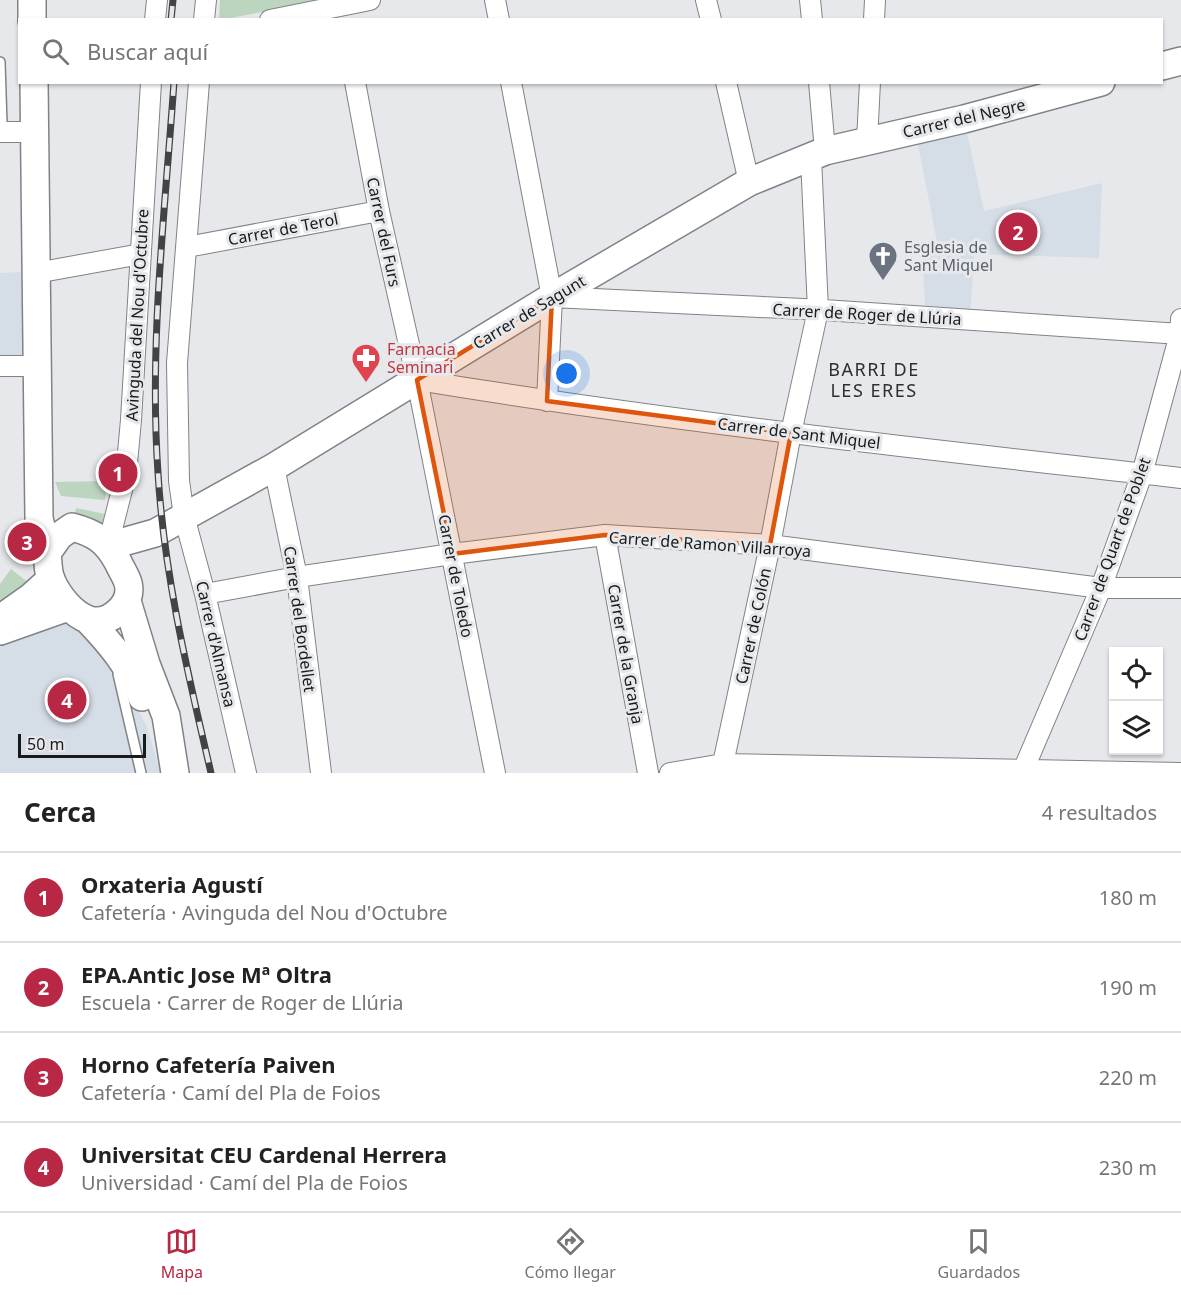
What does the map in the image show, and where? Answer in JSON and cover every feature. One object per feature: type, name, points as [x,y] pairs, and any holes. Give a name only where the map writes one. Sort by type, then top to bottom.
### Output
[{"type":"street","points":[[32,0],[32,18]]},
{"type":"street","points":[[155,18],[157,0]]},
{"type":"street","points":[[204,18],[206,0]]},
{"type":"street","points":[[282,18],[341,8],[370,0]]},
{"type":"street","points":[[495,0],[498,18]]},
{"type":"street","points":[[706,0],[710,18]]},
{"type":"street","points":[[810,0],[812,18]]},
{"type":"street","points":[[874,18],[875,0]]},
{"type":"street","points":[[1163,66],[1181,61]]},
{"type":"street","points":[[34,84],[39,518],[49,566],[78,613],[113,645],[129,668],[141,695],[168,773]]},
{"type":"street","name":"Avinguda del Nou d'Octubre","points":[[111,540],[127,464],[151,84]]},
{"type":"street","points":[[184,516],[179,481],[177,363],[188,247],[199,84]]},
{"type":"street","name":"Carrer del Furs","points":[[355,84],[378,211],[417,380]]},
{"type":"street","points":[[511,84],[552,297],[547,401]]},
{"type":"street","points":[[726,84],[749,182]]},
{"type":"street","name":"Carrer de Colón","points":[[722,768],[770,545],[790,433],[818,310],[819,84]]},
{"type":"street","points":[[867,141],[870,84]]},
{"type":"street","name":"Carrer del Negre","points":[[818,155],[1094,84]]},
{"type":"street","points":[[4,132],[35,132]]},
{"type":"street","name":"Carrer de Sagunt","points":[[111,540],[123,542],[150,534],[274,467],[552,297],[749,182],[818,155]]},
{"type":"street","name":"Carrer de Terol","points":[[188,247],[378,211]]},
{"type":"street","points":[[36,273],[141,254]]},
{"type":"street","name":"Carrer de Roger de Llúria","points":[[552,297],[1181,329]]},
{"type":"street","name":"Carrer de Quart de Poblet","points":[[1023,771],[1101,588],[1143,474],[1181,329]]},
{"type":"street","points":[[0,366],[37,366]]},
{"type":"street","name":"Carrer de Sant Miquel","points":[[417,380],[547,401],[790,433],[1181,478]]},
{"type":"street","name":"Carrer de Toledo","points":[[417,380],[495,773]]},
{"type":"street","name":"Carrer del Bordellet","points":[[274,467],[297,577],[321,773]]},
{"type":"street","points":[[38,477],[72,527],[111,540],[131,582],[166,716],[175,773]]},
{"type":"street","name":"Carrer d'Almansa","points":[[184,516],[205,594],[246,773]]},
{"type":"street","points":[[0,619],[31,597],[49,566],[59,536],[72,527]]},
{"type":"street","points":[[0,631],[78,613],[103,620],[116,615],[150,534]]},
{"type":"street","name":"Carrer de Ramon Villarroya","points":[[205,594],[297,577],[452,554],[605,536],[770,545],[1101,588],[1181,588]]},
{"type":"street","name":"Carrer de la Granja","points":[[605,536],[648,773]]},
{"type":"street","points":[[131,582],[146,664],[166,716]]},
{"type":"street","points":[[670,773],[722,768],[1181,772]]},
{"type":"lane","points":[[0,62],[0,97],[4,132]]},
{"type":"lane","points":[[113,645],[141,773]]},
{"type":"highlighted area","points":[[552,297],[547,401],[791,433],[770,545],[605,535],[452,554],[417,380]]},
{"type":"shaded area","points":[[964,119],[984,211],[1102,183],[1099,258],[974,254],[970,320],[926,317],[922,257],[939,252],[915,129]]},
{"type":"shaded area","points":[[23,272],[27,355],[0,355],[0,273]]},
{"type":"shaded area","points":[[66,612],[110,653],[146,725],[161,773],[0,773],[0,641]]},
{"type":"green space","points":[[220,0],[323,0],[230,18],[219,18]]},
{"type":"green space","points":[[105,481],[105,500],[61,496],[55,482]]},
{"type":"green space","points":[[76,508],[110,515],[105,528],[75,514]]},
{"type":"green space","points":[[11,569],[29,583],[0,607],[0,584]]},
{"type":"railway","points":[[171,18],[173,0]]},
{"type":"railway","points":[[174,84],[155,375],[158,473],[171,587],[211,773]]},
{"type":"place","name":"EPA.Antic Jose Mª Oltra","points":[[1018,232]]},
{"type":"place","name":"Esglesia de Sant Miquel","points":[[883,282]]},
{"type":"place","name":"Farmacia Seminari","points":[[366,384]]},
{"type":"place","name":"Orxateria Agustí","points":[[118,473]]},
{"type":"place","name":"Horno Cafetería Paiven","points":[[27,542]]},
{"type":"place","name":"Universitat CEU Cardenal Herrera","points":[[67,700]]},
{"type":"district","name":"BARRI DE LES ERES","points":[[874,379]]}]
